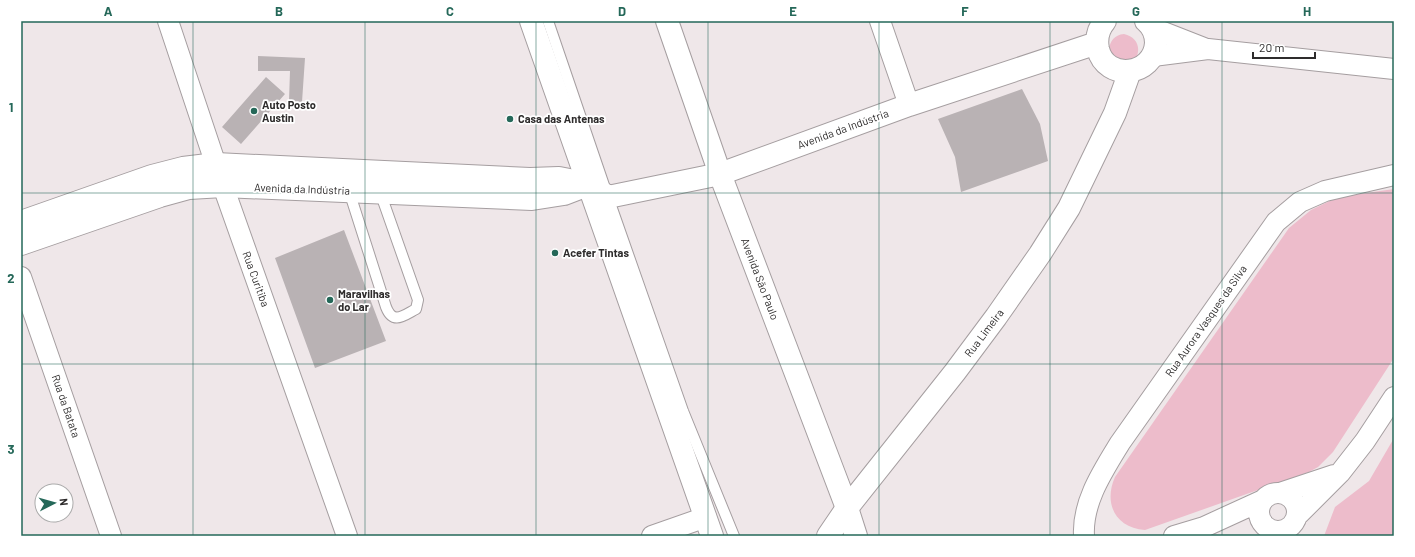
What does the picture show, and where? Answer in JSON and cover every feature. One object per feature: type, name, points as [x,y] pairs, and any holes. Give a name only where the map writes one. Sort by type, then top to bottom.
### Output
[{"type":"main road","points":[[531,21],[590,184],[709,527]]},
{"type":"main road","name":"Avenida São Paulo","points":[[667,21],[720,174],[847,508],[856,536]]},
{"type":"main road","points":[[1102,34],[1112,68],[1130,71],[1143,66],[1152,56],[1156,38],[1151,24]]},
{"type":"main road","name":"Avenida da Indústria","points":[[21,222],[152,176],[183,168],[216,164],[530,179],[559,178],[590,184],[608,197],[720,174],[1102,34]]},
{"type":"main road","points":[[1102,34],[1115,113]]},
{"type":"main road","name":"Rua Limeira","points":[[828,536],[847,508],[996,317],[1040,254],[1069,208],[1115,113],[1130,71]]},
{"type":"main road","name":"Avenida da Indústria","points":[[21,244],[160,196],[189,188],[223,186],[532,199],[564,194],[590,184]]},
{"type":"street","name":"Rua Curitiba","points":[[168,21],[223,186],[347,536]]},
{"type":"street","points":[[880,21],[908,104]]},
{"type":"street","points":[[1151,24],[1208,49]]},
{"type":"street","points":[[1152,56],[1208,49],[1394,69]]},
{"type":"street","name":"Rua Aurora Vasques da Silva","points":[[1084,536],[1086,510],[1100,477],[1120,443],[1276,222],[1300,202],[1325,191],[1394,175]]},
{"type":"street","name":"Rua da Batata","points":[[21,277],[111,536]]},
{"type":"street","points":[[1204,527],[1282,531],[1295,525],[1340,473],[1365,441],[1394,397]]},
{"type":"street","points":[[1174,536],[1204,527],[1271,496],[1340,473]]},
{"type":"street","points":[[1271,530],[1260,518],[1259,512],[1271,496],[1286,494],[1295,503],[1297,510],[1295,525]]},
{"type":"street","points":[[652,536],[709,527]]},
{"type":"lane","points":[[548,21],[683,411],[734,536]]},
{"type":"lane","points":[[349,191],[389,315],[391,317],[398,318],[416,309],[418,300],[380,192]]},
{"type":"shaded area","points":[[1124,34],[1135,40],[1138,51],[1135,60],[1121,64],[1109,50],[1113,39]]},
{"type":"shaded area","points":[[1394,189],[1394,358],[1333,452],[1318,467],[1309,472],[1145,530],[1126,525],[1115,513],[1112,505],[1111,496],[1115,477],[1289,228],[1311,210],[1338,197]]},
{"type":"shaded area","points":[[1394,438],[1394,536],[1324,536],[1335,507],[1369,481]]},
{"type":"building","points":[[258,56],[305,58],[302,102],[289,101],[290,71],[258,71]]},
{"type":"building","name":"Auto Posto Austin","points":[[266,77],[285,94],[241,144],[222,127]]},
{"type":"building","points":[[1022,89],[1040,124],[1048,161],[961,192],[955,157],[938,119]]},
{"type":"building","name":"Maravilhas do Lar","points":[[344,230],[386,341],[315,368],[275,258]]},
{"type":"place","name":"Auto Posto Austin","points":[[254,111]]},
{"type":"place","name":"Casa das Antenas","points":[[510,119]]},
{"type":"place","name":"Acefer Tintas","points":[[555,253]]},
{"type":"place","name":"Maravilhas do Lar","points":[[330,300]]}]
